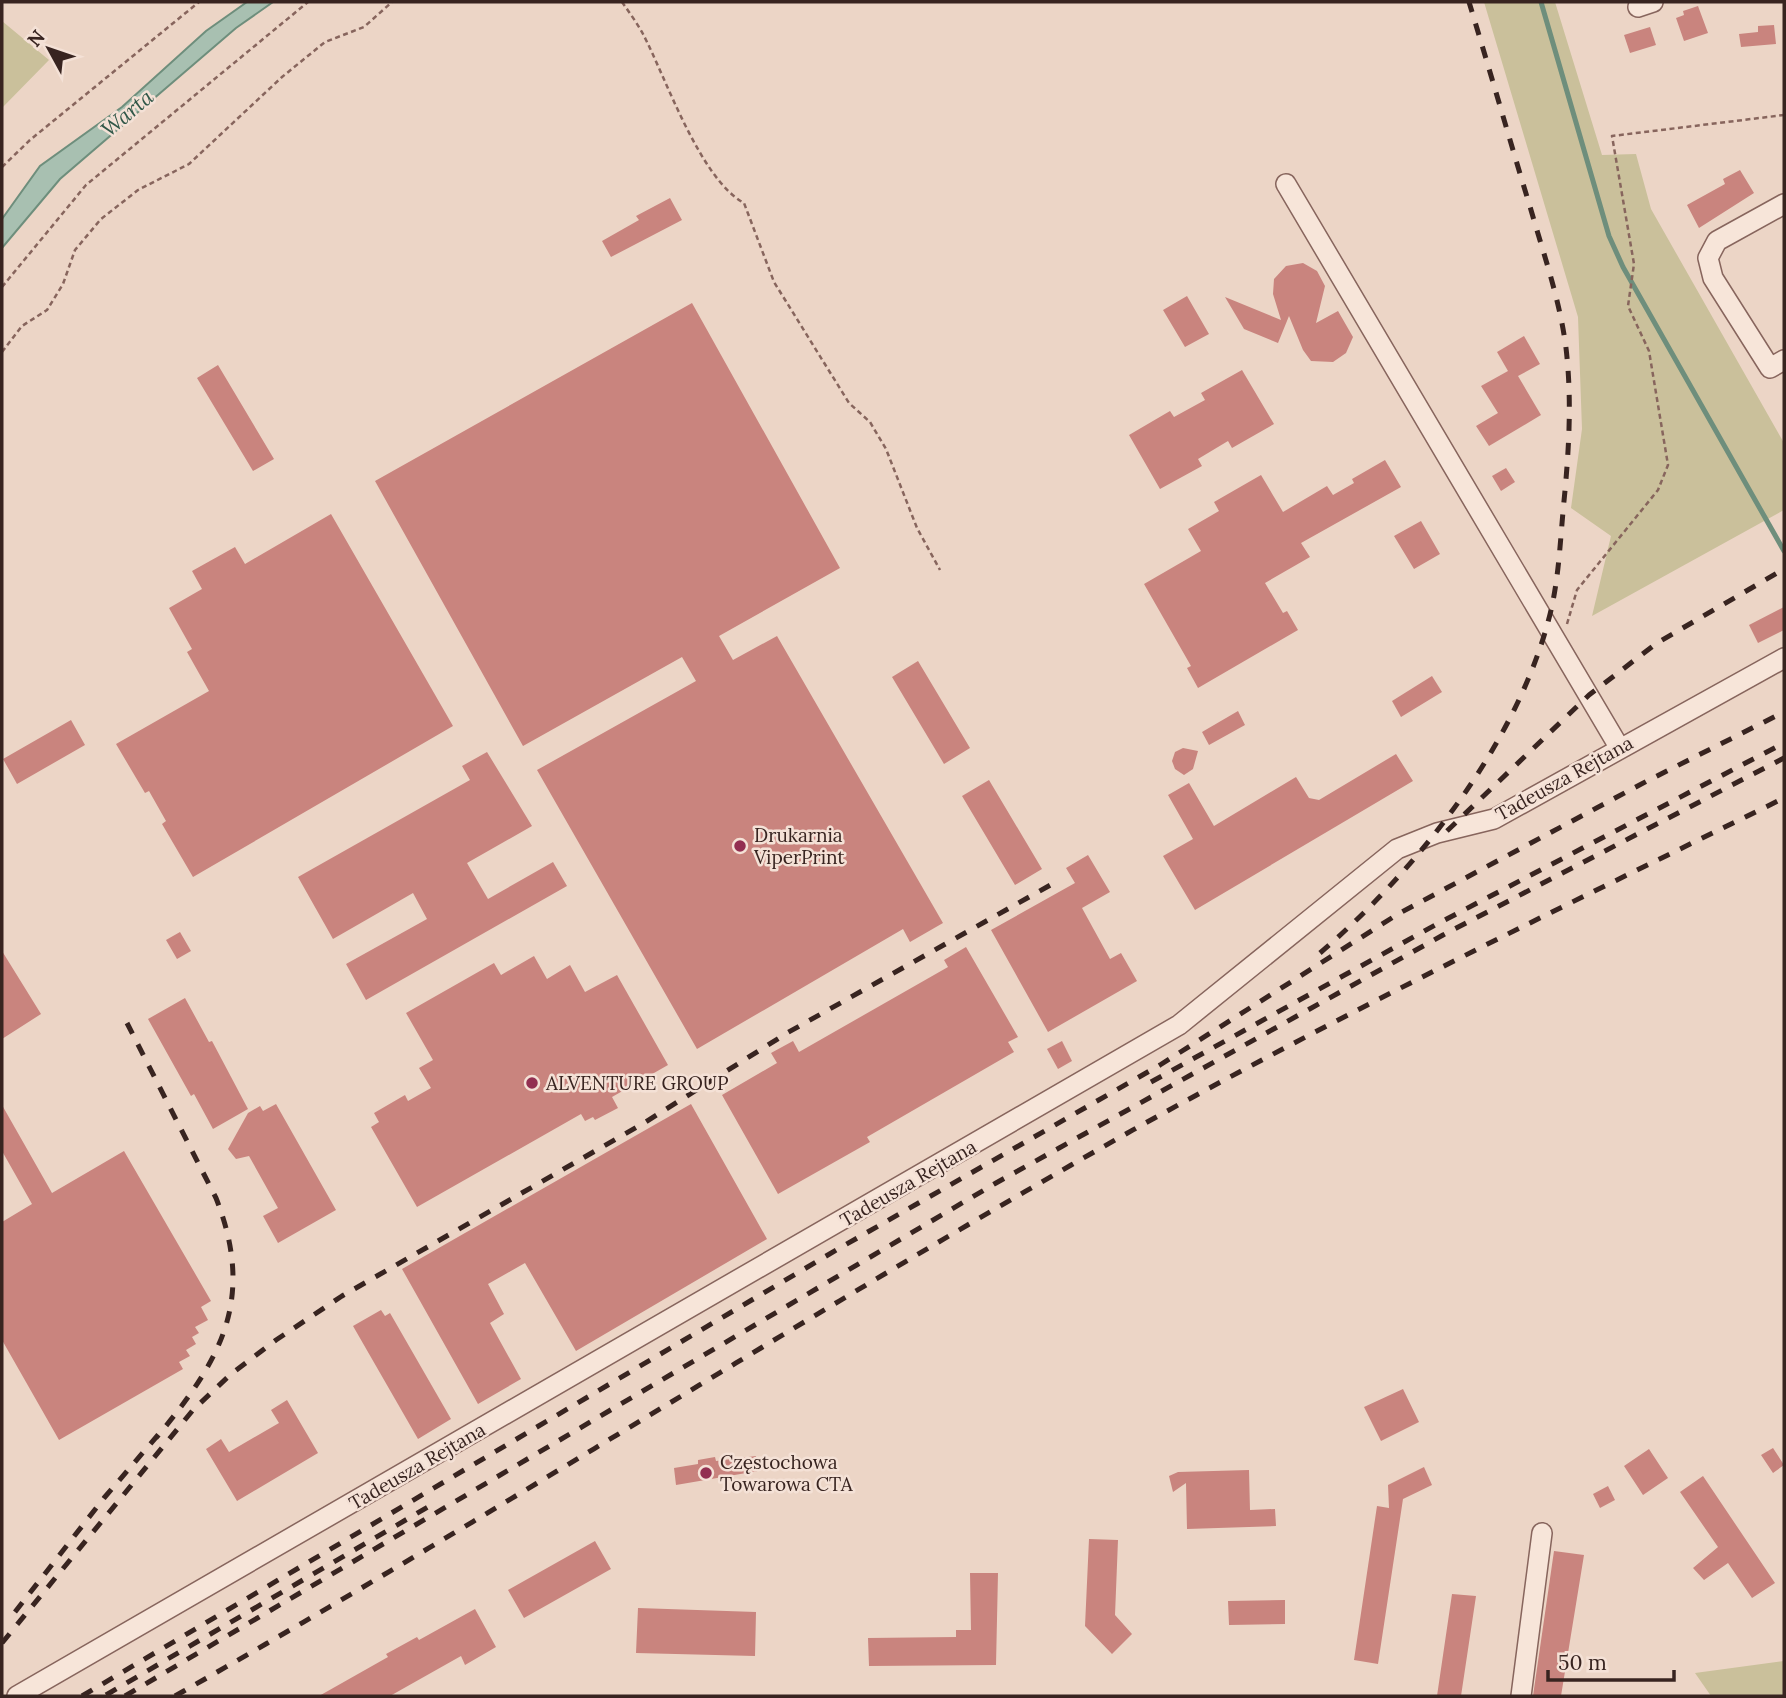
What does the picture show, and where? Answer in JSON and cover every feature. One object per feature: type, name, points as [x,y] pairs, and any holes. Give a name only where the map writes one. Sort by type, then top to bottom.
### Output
[{"type":"street","points":[[1286,184],[1619,747]]},
{"type":"street","points":[[1777,364],[1713,278],[1708,258],[1717,241],[1784,204]]},
{"type":"street","name":"Tadeusza Rejtana","points":[[17,1696],[1179,1026],[1397,849],[1437,833],[1494,819],[1619,747],[1784,658]]},
{"type":"street","points":[[1521,1696],[1542,1533]]},
{"type":"path","points":[[2,167],[30,140],[199,2]]},
{"type":"path","points":[[2,287],[86,185],[308,2]]},
{"type":"path","points":[[2,352],[22,326],[47,310],[63,284],[75,250],[101,219],[138,190],[189,164],[326,41],[365,27],[392,2]]},
{"type":"path","points":[[622,2],[642,33],[675,108],[728,194],[744,203],[774,282],[849,403],[870,422],[886,449],[917,528],[940,570]]},
{"type":"path","points":[[1560,646],[1577,590],[1658,490],[1668,465],[1649,351],[1628,306],[1634,264],[1612,136],[1784,115]]},
{"type":"shaded area","points":[[1484,2],[1555,2],[1602,155],[1636,154],[1651,209],[1784,443],[1784,510],[1592,616],[1611,536],[1571,508],[1582,429],[1578,317]]},
{"type":"shaded area","points":[[2,21],[49,60],[2,108]]},
{"type":"shaded area","points":[[1784,1661],[1784,1696],[1711,1696],[1695,1673]]},
{"type":"water","name":"Warta","points":[[247,2],[273,2],[236,28],[60,179],[2,248],[2,219],[40,166],[122,107],[206,31]]},
{"type":"building","points":[[1698,6],[1708,33],[1684,41],[1676,18],[1684,15],[1683,11]]},
{"type":"building","points":[[1774,25],[1776,44],[1741,47],[1739,34],[1758,32],[1758,26]]},
{"type":"building","points":[[1650,27],[1656,45],[1630,53],[1624,35]]},
{"type":"building","points":[[1740,170],[1754,193],[1699,228],[1687,205],[1725,184],[1723,179]]},
{"type":"building","points":[[670,198],[682,220],[611,257],[602,241],[639,220],[636,216]]},
{"type":"building","points":[[1303,263],[1317,271],[1325,286],[1316,323],[1338,311],[1353,337],[1346,353],[1333,362],[1311,361],[1303,350],[1289,316],[1278,343],[1244,329],[1225,297],[1281,320],[1273,294],[1274,279],[1286,266]]},
{"type":"building","points":[[1187,296],[1209,334],[1185,347],[1163,310]]},
{"type":"building","points":[[692,303],[840,568],[719,636],[733,660],[777,636],[943,923],[910,942],[903,929],[697,1049],[537,770],[696,681],[682,657],[523,746],[375,481]]},
{"type":"building","points":[[1524,336],[1540,364],[1518,376],[1541,415],[1489,446],[1476,426],[1498,413],[1481,386],[1508,371],[1497,352]]},
{"type":"building","points":[[218,365],[274,459],[253,471],[197,378]]},
{"type":"building","points":[[1242,370],[1274,424],[1232,448],[1228,441],[1198,459],[1202,466],[1160,489],[1129,435],[1170,411],[1174,417],[1205,400],[1201,393]]},
{"type":"building","points":[[1385,460],[1401,487],[1301,543],[1310,557],[1265,583],[1283,613],[1287,611],[1298,630],[1198,688],[1187,668],[1191,666],[1144,584],[1201,551],[1188,529],[1219,511],[1214,502],[1261,475],[1283,512],[1327,486],[1333,495],[1354,483],[1352,479]]},
{"type":"building","points":[[1506,468],[1515,482],[1501,491],[1492,476]]},
{"type":"building","points":[[331,514],[453,726],[193,877],[162,824],[166,821],[149,791],[145,793],[116,744],[209,691],[187,652],[192,649],[169,608],[202,589],[192,571],[235,547],[245,564]]},
{"type":"building","points":[[1421,521],[1440,554],[1414,569],[1394,536]]},
{"type":"building","points":[[1784,607],[1784,630],[1758,643],[1749,625]]},
{"type":"building","points":[[918,661],[970,748],[944,764],[892,677]]},
{"type":"building","points":[[1432,676],[1442,692],[1401,717],[1392,701]]},
{"type":"building","points":[[1238,711],[1245,725],[1209,745],[1202,732]]},
{"type":"building","points":[[71,720],[85,745],[17,784],[3,759]]},
{"type":"building","points":[[1183,748],[1198,751],[1193,769],[1184,775],[1175,769],[1172,761],[1175,752]]},
{"type":"building","points":[[487,752],[532,826],[467,863],[488,899],[553,862],[567,886],[366,1000],[346,964],[427,919],[413,893],[333,939],[298,877],[470,780],[462,766]]},
{"type":"building","points":[[1396,754],[1413,781],[1195,910],[1163,856],[1193,839],[1168,795],[1189,783],[1214,826],[1296,777],[1309,798],[1319,800]]},
{"type":"building","points":[[989,780],[1042,869],[1015,885],[962,796]]},
{"type":"building","points":[[1088,855],[1110,892],[1082,908],[1110,959],[1121,953],[1137,981],[1048,1032],[991,930],[1075,883],[1066,868]]},
{"type":"building","points":[[180,932],[191,951],[177,959],[166,940]]},
{"type":"building","points":[[966,947],[1018,1037],[1008,1042],[1014,1052],[867,1137],[870,1142],[778,1194],[722,1095],[777,1063],[771,1053],[793,1041],[799,1052],[948,967],[944,960]]},
{"type":"building","points":[[2,951],[41,1014],[2,1039]]},
{"type":"building","name":"ALVENTURE GROUP","points":[[534,956],[547,979],[570,965],[585,992],[617,975],[668,1065],[612,1097],[618,1108],[595,1120],[593,1117],[585,1121],[581,1114],[417,1207],[371,1127],[379,1122],[374,1113],[405,1095],[408,1101],[431,1088],[419,1068],[433,1060],[406,1013],[494,963],[501,975]]},
{"type":"building","points":[[185,998],[209,1042],[212,1041],[248,1109],[213,1129],[194,1094],[191,1096],[148,1019]]},
{"type":"building","points":[[1062,1041],[1072,1061],[1058,1069],[1047,1049]]},
{"type":"building","points":[[276,1104],[336,1210],[278,1243],[263,1216],[278,1208],[249,1156],[236,1159],[228,1149],[248,1113],[260,1106],[263,1111]]},
{"type":"building","points":[[691,1104],[767,1239],[576,1351],[525,1263],[488,1284],[504,1314],[490,1323],[521,1379],[478,1404],[402,1269]]},
{"type":"building","points":[[2,1105],[52,1193],[124,1151],[211,1301],[201,1307],[208,1320],[195,1327],[199,1333],[192,1337],[196,1344],[186,1350],[190,1356],[179,1362],[183,1369],[59,1440],[2,1340],[2,1222],[32,1204],[2,1151]]},
{"type":"building","points":[[381,1310],[385,1316],[390,1313],[451,1419],[418,1439],[353,1326]]},
{"type":"building","points":[[1403,1389],[1419,1422],[1381,1441],[1364,1407]]},
{"type":"building","points":[[287,1400],[318,1453],[237,1501],[206,1449],[221,1439],[229,1452],[279,1423],[271,1410]]},
{"type":"building","points":[[1773,1448],[1784,1465],[1773,1473],[1761,1455]]},
{"type":"building","points":[[1649,1449],[1668,1478],[1643,1495],[1624,1466]]},
{"type":"building","name":"Częstochowa Towarowa CTA","points":[[756,1456],[758,1471],[676,1485],[674,1468],[698,1464],[698,1460],[715,1457],[716,1461]]},
{"type":"building","points":[[1424,1467],[1432,1485],[1403,1499],[1378,1664],[1354,1660],[1377,1506],[1389,1508],[1388,1485]]},
{"type":"building","points":[[1249,1470],[1250,1510],[1275,1509],[1276,1526],[1187,1529],[1186,1483],[1173,1492],[1169,1476],[1178,1472]]},
{"type":"building","points":[[1703,1476],[1775,1583],[1752,1598],[1728,1563],[1704,1580],[1693,1568],[1718,1547],[1680,1492]]},
{"type":"building","points":[[1608,1486],[1615,1500],[1600,1508],[1593,1494]]},
{"type":"building","points":[[1089,1539],[1118,1540],[1115,1615],[1132,1634],[1112,1654],[1085,1626]]},
{"type":"building","points":[[595,1541],[611,1569],[524,1618],[508,1590]]},
{"type":"building","points":[[1554,1551],[1584,1555],[1561,1696],[1533,1696]]},
{"type":"building","points":[[970,1573],[998,1573],[996,1665],[869,1666],[868,1638],[956,1637],[956,1630],[971,1630]]},
{"type":"building","points":[[1452,1594],[1476,1596],[1461,1696],[1437,1696]]},
{"type":"building","points":[[1285,1600],[1285,1624],[1229,1625],[1228,1601]]},
{"type":"building","points":[[638,1608],[756,1612],[755,1656],[636,1653]]},
{"type":"building","points":[[475,1609],[496,1647],[465,1665],[461,1656],[390,1696],[319,1696],[388,1657],[386,1654],[417,1637],[419,1640]]},
{"type":"waterway","points":[[1541,2],[1609,236],[1623,267],[1784,551]]},
{"type":"railway","points":[[1320,953],[1392,884],[1426,845],[1486,760],[1512,715],[1532,669],[1555,592],[1568,444],[1569,386],[1566,348],[1551,278],[1469,2]]},
{"type":"railway","points":[[1447,831],[1589,695],[1657,643],[1784,569]]},
{"type":"railway","points":[[82,1696],[838,1249],[1160,1065],[1398,914],[1647,781],[1784,712]]},
{"type":"railway","points":[[1151,1082],[1437,924],[1784,743]]},
{"type":"railway","points":[[125,1696],[996,1183],[1443,935],[1784,758]]},
{"type":"railway","points":[[175,1696],[417,1555],[897,1266],[1140,1126],[1380,999],[1784,798]]},
{"type":"railway","points":[[2,1643],[193,1410],[231,1374],[276,1340],[342,1296],[644,1123],[787,1033],[1054,883]]},
{"type":"railway","points":[[127,1023],[216,1198],[228,1234],[233,1268],[232,1298],[214,1355],[198,1382],[156,1438]]},
{"type":"railway","points":[[15,1612],[104,1498],[158,1435]]},
{"type":"railway","points":[[106,1695],[433,1504]]},
{"type":"place","name":"Drukarnia ViperPrint","points":[[740,846]]},
{"type":"place","name":"ALVENTURE GROUP","points":[[532,1083]]},
{"type":"place","name":"Częstochowa Towarowa CTA","points":[[706,1473]]}]
